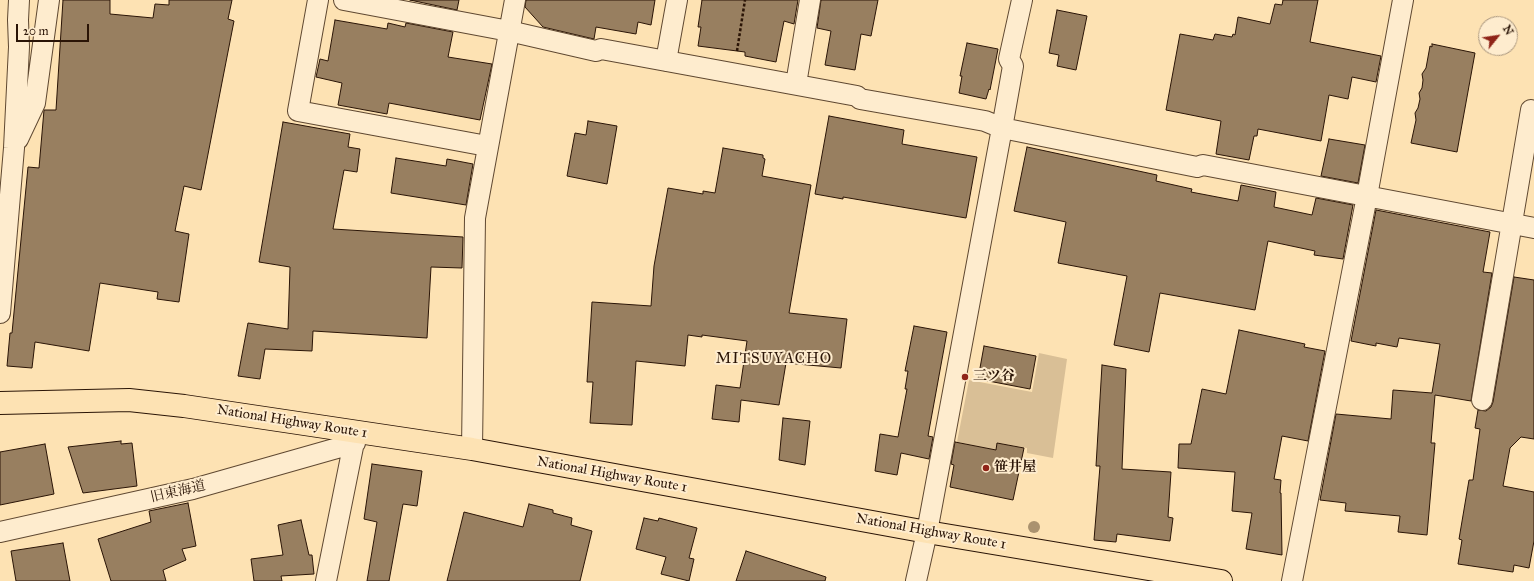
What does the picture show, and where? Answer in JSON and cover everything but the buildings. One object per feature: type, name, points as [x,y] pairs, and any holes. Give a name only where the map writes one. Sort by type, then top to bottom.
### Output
[{"type":"highway","name":"National Highway Route 1","points":[[0,402],[129,400],[184,406],[356,438],[472,449],[927,532],[1221,581]]},
{"type":"street","points":[[0,313],[14,148],[20,47],[18,20],[19,0]]},
{"type":"street","points":[[14,148],[35,103],[49,0]]},
{"type":"street","points":[[318,0],[298,111],[487,146]]},
{"type":"street","points":[[344,0],[376,3],[596,51],[601,49],[796,84],[857,96],[860,100],[985,121],[1002,128],[1198,167],[1203,165],[1534,228]]},
{"type":"street","points":[[472,449],[475,218],[515,0]]},
{"type":"street","points":[[666,61],[677,0]]},
{"type":"street","points":[[796,84],[810,0]]},
{"type":"street","points":[[916,581],[927,532],[1002,128],[1013,66],[1009,59],[1022,0]]},
{"type":"street","points":[[1292,581],[1367,196],[1403,0]]},
{"type":"street","points":[[1482,400],[1531,110]]},
{"type":"street","points":[[326,581],[356,438]]},
{"type":"street","name":"旧東海道","points":[[0,532],[193,489],[356,438]]},
{"type":"path","points":[[733,73],[745,0]]},
{"type":"shaded area","points":[[1039,353],[1067,359],[1053,458],[1027,453],[1027,448],[998,443],[996,450],[957,442],[969,380],[1032,392]]},
{"type":"place","name":"三ツ谷","points":[[965,377]]},
{"type":"place","name":"笹井屋","points":[[986,468]]},
{"type":"district","name":"MITSUYACHO","points":[[774,359]]}]
